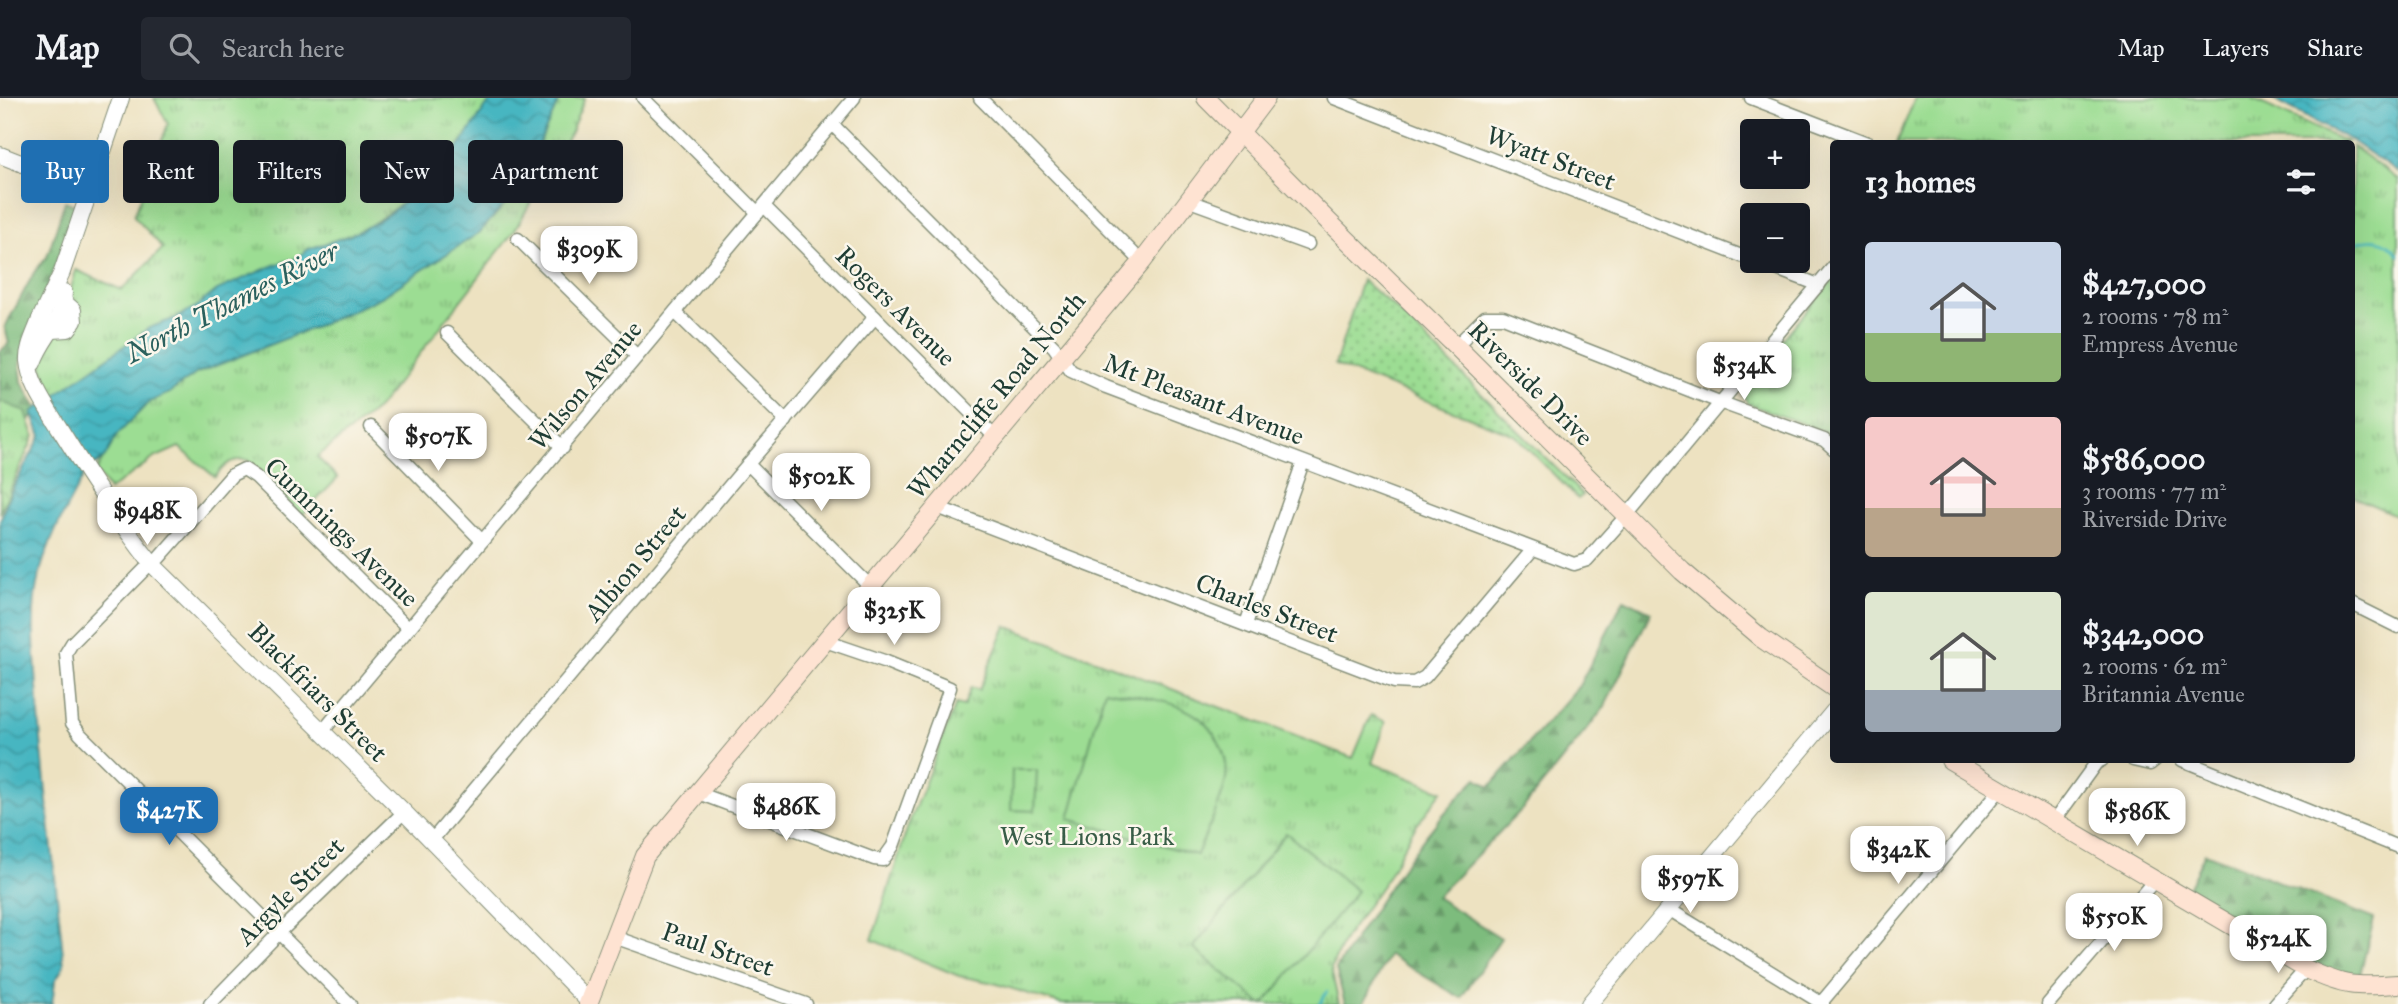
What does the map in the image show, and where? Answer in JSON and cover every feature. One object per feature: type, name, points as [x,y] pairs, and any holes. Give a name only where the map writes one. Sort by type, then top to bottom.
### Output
[{"type":"main road","name":"Riverside Drive","points":[[1206,98],[1682,571],[1761,638],[1830,685]]},
{"type":"main road","name":"Wharncliffe Road North","points":[[589,1003],[645,856],[1142,262],[1266,98]]},
{"type":"main road","points":[[1955,763],[2306,968],[2339,983],[2353,986],[2398,984]]},
{"type":"street","points":[[106,140],[121,98]]},
{"type":"street","name":"Rogers Avenue","points":[[643,98],[875,317],[995,437]]},
{"type":"street","name":"Wilson Avenue","points":[[322,732],[854,98]]},
{"type":"street","points":[[980,98],[1142,262]]},
{"type":"street","name":"Wyatt Street","points":[[1334,98],[1740,255]]},
{"type":"street","points":[[1751,98],[1860,140]]},
{"type":"street","name":"Mt Pleasant Avenue","points":[[832,124],[1054,347],[1071,371],[1106,387],[1574,564],[1587,560],[1627,515],[1723,403],[1830,271]]},
{"type":"street","points":[[0,155],[21,163]]},
{"type":"street","points":[[1187,200],[1308,244]]},
{"type":"street","points":[[62,272],[64,302],[73,310],[74,321],[63,331],[47,325],[62,272],[85,203]]},
{"type":"street","points":[[518,239],[637,356]]},
{"type":"street","name":"Wyatt Street","points":[[1787,273],[1819,285]]},
{"type":"street","points":[[675,312],[786,421]]},
{"type":"street","name":"Albion Street","points":[[432,840],[875,317]]},
{"type":"street","points":[[1456,345],[1485,317],[1503,317],[1824,440],[1830,445]]},
{"type":"street","name":"Blackfriars Street","points":[[47,325],[31,372],[40,396],[91,481],[152,564],[432,840],[589,1003]]},
{"type":"street","points":[[446,332],[562,448]]},
{"type":"street","points":[[371,427],[482,541]]},
{"type":"street","points":[[1246,624],[1303,462]]},
{"type":"street","points":[[748,464],[870,586]]},
{"type":"street","name":"Cummings Avenue","points":[[152,564],[232,475],[244,469],[256,477],[408,628]]},
{"type":"street","name":"Charles Street","points":[[937,507],[1394,682],[1414,683],[1426,677],[1532,549]]},
{"type":"street","points":[[152,564],[72,643],[66,653],[72,723],[350,1004]]},
{"type":"street","points":[[2355,605],[2398,626]]},
{"type":"street","points":[[698,793],[874,859],[883,860],[893,846],[950,688],[825,641]]},
{"type":"street","points":[[1589,1004],[1830,716]]},
{"type":"street","points":[[2054,821],[2096,763]]},
{"type":"street","points":[[2189,763],[2398,848]]},
{"type":"street","points":[[1670,910],[1822,1004],[2000,790]]},
{"type":"street","name":"Argyle Street","points":[[210,1004],[404,812]]},
{"type":"street","points":[[2049,1004],[2154,881]]},
{"type":"street","name":"Paul Street","points":[[614,937],[785,1000],[806,1004]]},
{"type":"street","points":[[2275,1004],[2306,968]]},
{"type":"green space","points":[[154,98],[497,98],[454,154],[454,140],[360,140],[360,203],[402,203],[362,231],[309,249],[296,260],[182,314],[84,381],[59,407],[48,390],[41,359],[63,318],[76,270],[122,290],[163,248],[134,216],[139,203],[219,203],[219,140],[162,140],[168,124]]},
{"type":"green space","points":[[560,98],[585,98],[566,140],[541,140]]},
{"type":"green space","points":[[1915,98],[2250,98],[2341,140],[1898,140]]},
{"type":"green space","points":[[2355,148],[2398,180],[2398,516],[2355,497]]},
{"type":"green space","points":[[64,203],[77,206],[20,364],[22,382],[37,409],[10,450],[0,489],[0,352],[9,343],[5,327],[35,271],[47,257]]},
{"type":"green space","points":[[530,203],[515,230],[378,408],[317,457],[338,478],[301,516],[248,460],[229,463],[215,477],[179,447],[154,458],[109,490],[96,471],[117,435],[149,402],[169,393],[197,373],[320,325],[381,297],[480,232],[504,205]]},
{"type":"green space","points":[[1362,280],[1398,311],[1583,495],[1578,499],[1515,435],[1335,365]]},
{"type":"green space","points":[[1830,282],[1830,434],[1748,404],[1743,395],[1746,384]]},
{"type":"green space","points":[[0,401],[26,412],[34,436],[0,513]]},
{"type":"green space","points":[[1624,599],[1651,612],[1604,708],[1523,808],[1436,897],[1501,938],[1461,998],[1389,955],[1363,1004],[1345,1004],[1336,969],[1401,869],[1437,822],[1477,778],[1490,787],[1579,686]]},
{"type":"green space","name":"West Lions Park","points":[[1006,626],[1353,758],[1371,715],[1386,722],[1372,763],[1442,791],[1411,833],[1389,875],[1345,938],[1331,968],[1339,1004],[1061,1004],[994,983],[959,976],[872,940],[909,823],[956,704],[964,706],[971,687],[979,690]]},
{"type":"green space","points":[[1105,690],[1172,704],[1202,720],[1213,731],[1224,756],[1226,779],[1197,855],[1069,819]]},
{"type":"green space","points":[[1012,770],[1037,770],[1035,811],[1011,810]]},
{"type":"green space","points":[[1286,833],[1357,891],[1264,1004],[1261,1004],[1193,948]]},
{"type":"green space","points":[[2205,853],[2374,919],[2359,978],[2340,975],[2303,959],[2186,892]]},
{"type":"water","name":"North Thames River","points":[[492,98],[560,98],[541,140],[468,140],[468,203],[505,203],[480,232],[381,297],[320,325],[197,373],[169,393],[149,402],[117,435],[105,457],[85,473],[61,518],[45,557],[37,584],[34,612],[41,734],[64,966],[55,981],[52,1004],[0,1004],[0,521],[10,494],[41,436],[32,412],[149,328],[196,307],[217,290],[274,265],[295,259],[309,249],[351,235],[377,222],[403,203],[454,203],[454,154]]},
{"type":"water","points":[[2270,98],[2398,98],[2398,173],[2355,143],[2355,140],[2350,140]]},
{"type":"waterway","points":[[2355,243],[2378,240],[2388,244],[2398,254]]},
{"type":"waterway","points":[[1320,1004],[1327,991]]}]
